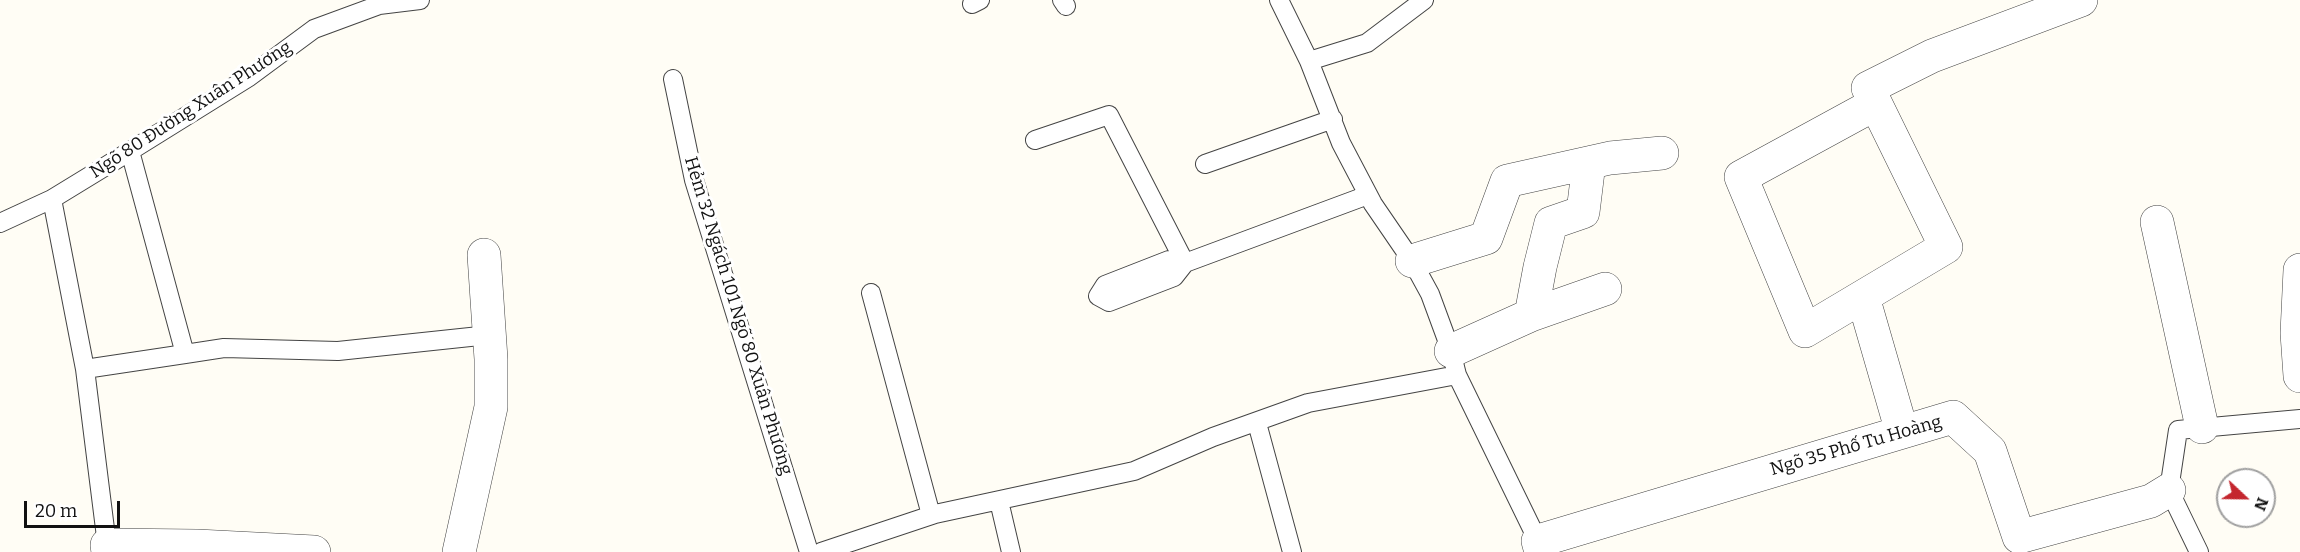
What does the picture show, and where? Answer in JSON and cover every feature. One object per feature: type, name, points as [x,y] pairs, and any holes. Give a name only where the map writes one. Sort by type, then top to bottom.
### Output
[{"type":"street","points":[[1875,104],[1741,177],[1805,331],[1946,247],[1868,88],[1932,56],[2081,0]]},
{"type":"street","points":[[1412,261],[1486,238],[1507,181],[1589,163],[1662,153]]},
{"type":"street","points":[[1531,315],[1551,223],[1583,212],[1589,163]]},
{"type":"street","points":[[2157,222],[2202,427]]},
{"type":"street","points":[[459,552],[492,407],[483,255]]},
{"type":"street","points":[[2300,270],[2297,333],[2300,376]]},
{"type":"street","points":[[1454,363],[1531,315],[1605,289]]},
{"type":"street","points":[[1863,297],[1902,432]]},
{"type":"street","name":"Ngõ 35 Phố Tu Hoàng","points":[[1540,546],[1953,417],[1990,451],[2016,545],[2151,501],[2169,490]]},
{"type":"street","points":[[108,549],[197,546],[314,552]]},
{"type":"lane","name":"Ngõ 80 Đường Xuân Phương","points":[[0,223],[52,199],[130,151],[249,77],[314,29],[379,5],[420,0]]},
{"type":"lane","points":[[1279,0],[1309,61],[1341,143],[1368,195],[1412,261],[1430,294],[1454,363],[1540,546]]},
{"type":"lane","points":[[1309,61],[1367,43],[1420,1]]},
{"type":"lane","name":"Hẻm 32 Ngách 101 Ngõ 80 Xuân Phương","points":[[673,79],[694,180],[809,552]]},
{"type":"lane","points":[[1035,140],[1109,116],[1185,263]]},
{"type":"lane","points":[[1205,164],[1333,119]]},
{"type":"lane","points":[[130,151],[185,354]]},
{"type":"lane","points":[[1105,285],[1098,296],[1109,302],[1174,277],[1185,263],[1368,195]]},
{"type":"lane","points":[[52,199],[85,369],[108,549]]},
{"type":"lane","points":[[871,293],[931,515]]},
{"type":"lane","points":[[85,369],[224,348],[338,351],[489,335]]},
{"type":"lane","points":[[821,552],[873,544],[931,515],[1134,471],[1213,437],[1308,403],[1454,363]]},
{"type":"lane","points":[[2199,552],[2169,490],[2178,430],[2300,419]]},
{"type":"lane","points":[[1257,423],[1292,552]]},
{"type":"lane","points":[[999,501],[1011,552]]}]
